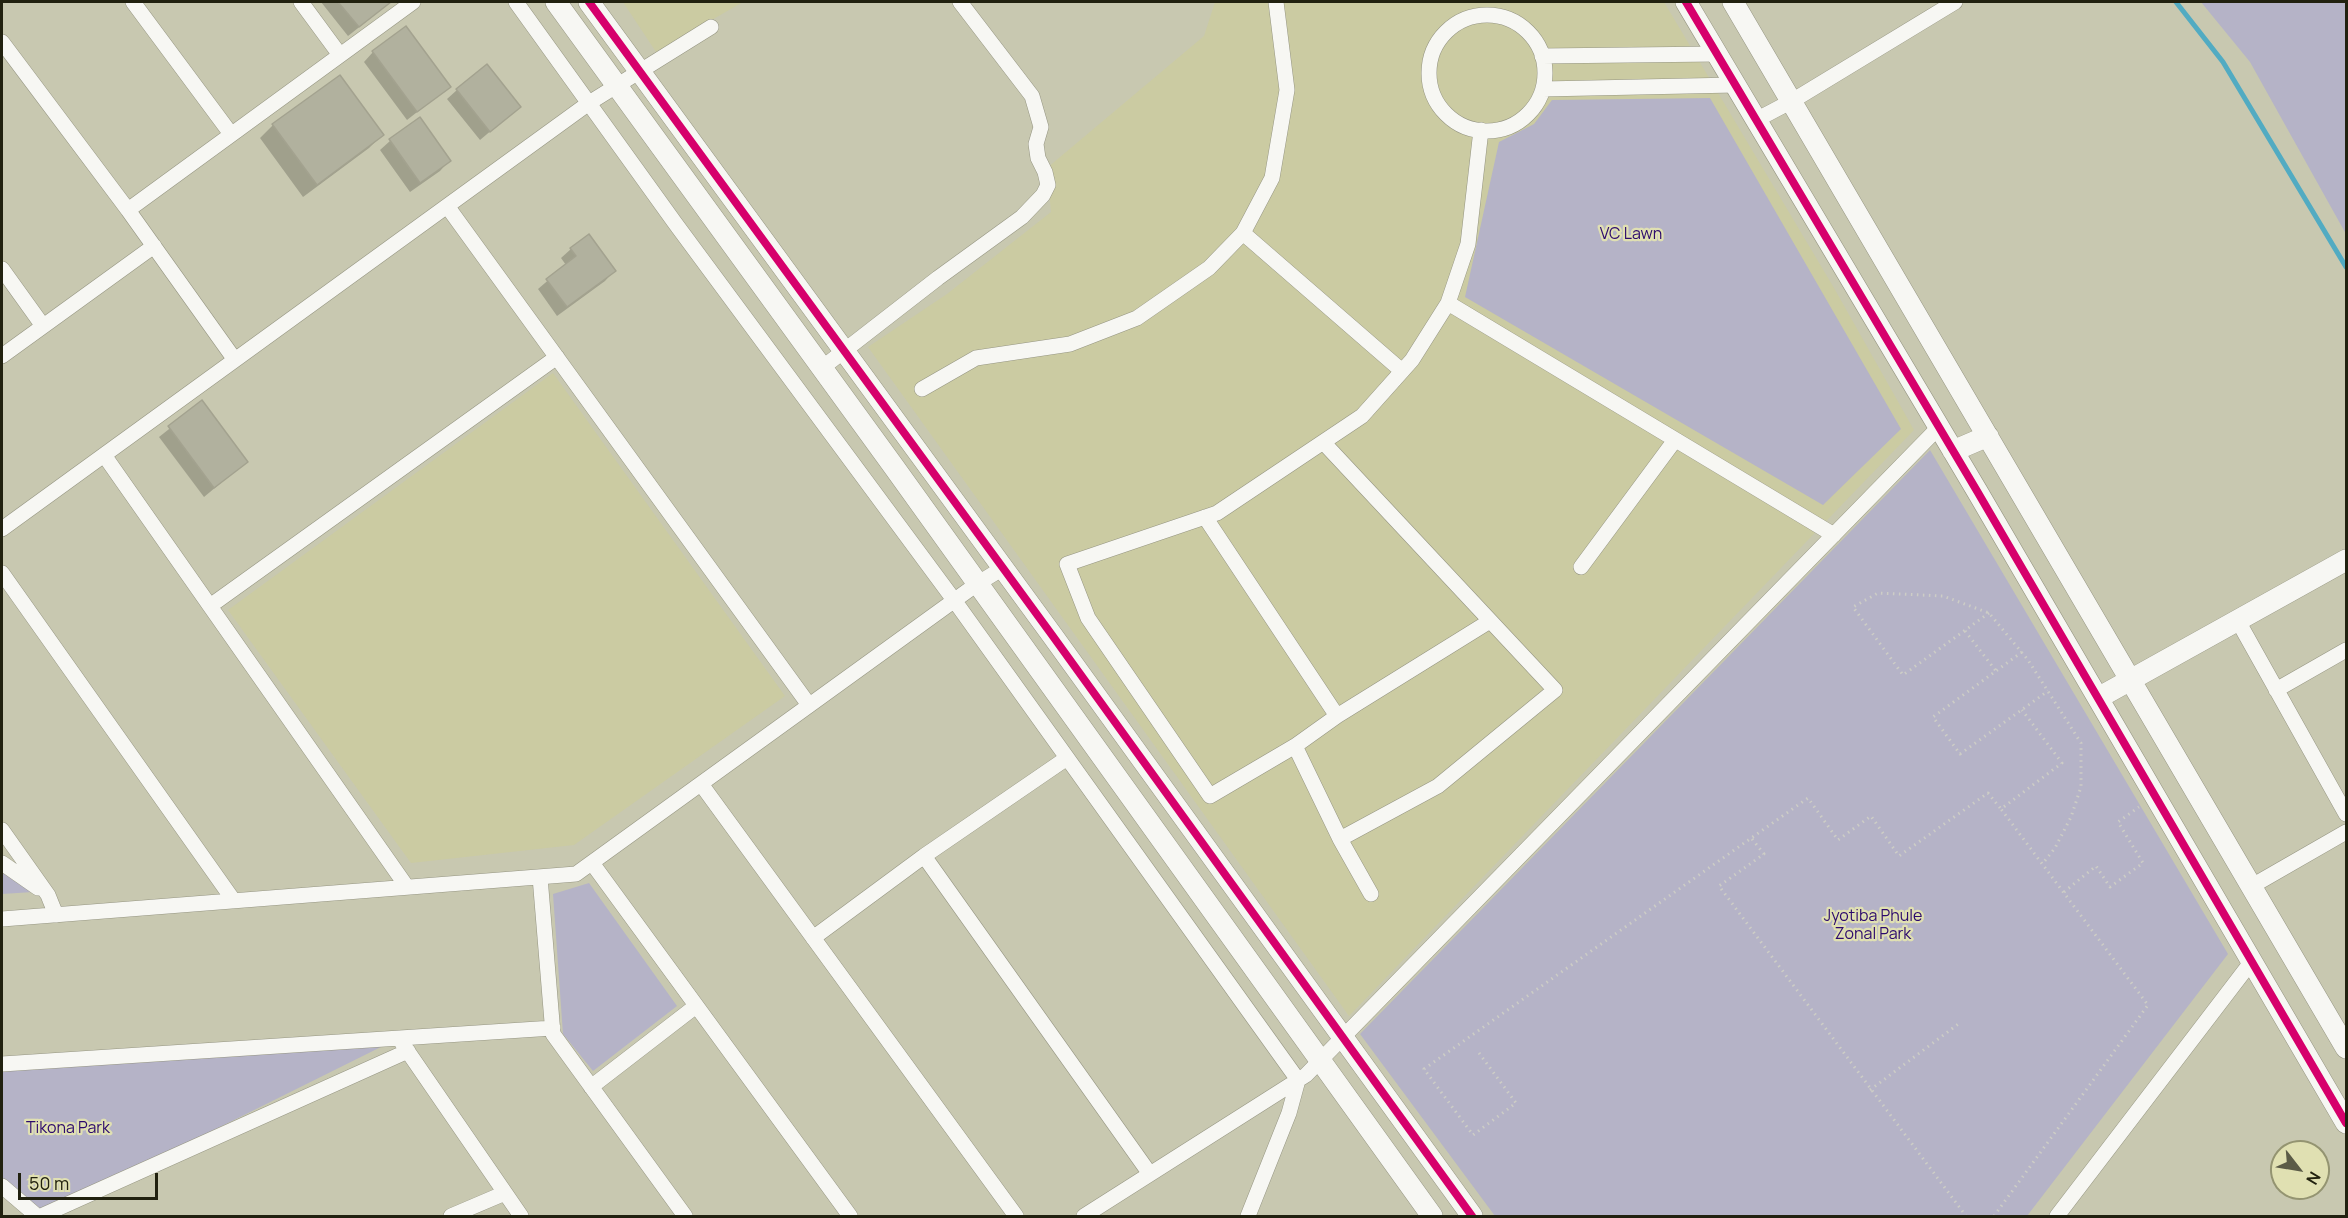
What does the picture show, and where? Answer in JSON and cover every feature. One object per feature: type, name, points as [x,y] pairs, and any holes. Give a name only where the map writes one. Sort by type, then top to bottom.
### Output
[{"type":"street","points":[[134,2],[231,134]]},
{"type":"street","points":[[301,2],[340,55]]},
{"type":"street","points":[[128,210],[413,2]]},
{"type":"street","points":[[516,2],[675,224],[954,600],[1298,1080]]},
{"type":"street","points":[[556,2],[1431,1216]]},
{"type":"street","points":[[589,2],[1003,568],[1472,1216]]},
{"type":"street","points":[[822,368],[1022,217],[1043,195],[1048,185],[1038,158],[1036,144],[1041,127],[1032,96],[960,2]]},
{"type":"street","points":[[922,388],[976,358],[1070,344],[1137,318],[1209,268],[1243,233],[1272,178],[1287,90],[1276,2]]},
{"type":"street","points":[[1686,2],[1939,427],[2346,1123]]},
{"type":"street","points":[[1733,2],[2346,1048]]},
{"type":"street","points":[[1756,120],[1955,2]]},
{"type":"street","points":[[1474,9],[1482,15],[1504,17],[1524,27],[1538,45],[1545,68],[1543,89],[1530,112],[1515,124],[1491,131],[1471,129],[1452,120],[1436,101],[1429,76],[1431,57],[1442,36],[1474,9]]},
{"type":"street","points":[[2,529],[589,103],[711,27]]},
{"type":"street","points":[[2,42],[128,210],[235,360]]},
{"type":"street","points":[[1542,56],[1717,54]]},
{"type":"street","points":[[1543,89],[1735,85]]},
{"type":"street","points":[[1481,130],[1468,244],[1448,303],[1412,360],[1362,416],[1217,513],[1067,564],[1088,618],[1210,796],[1294,746],[1337,716],[1490,621]]},
{"type":"street","points":[[447,206],[809,705]]},
{"type":"street","points":[[1243,233],[1402,371]]},
{"type":"street","points":[[2,356],[153,246]]},
{"type":"street","points":[[2,269],[43,326]]},
{"type":"street","points":[[1448,303],[1834,535]]},
{"type":"street","points":[[210,606],[557,357]]},
{"type":"street","points":[[1084,1216],[1298,1080],[1320,1062],[1939,427]]},
{"type":"street","points":[[1953,451],[1988,436]]},
{"type":"street","points":[[1581,567],[1675,440]]},
{"type":"street","points":[[1323,442],[1555,690],[1438,786],[1340,839]]},
{"type":"street","points":[[104,455],[407,887]]},
{"type":"street","points":[[1205,517],[1337,716]]},
{"type":"street","points":[[2098,698],[2346,560]]},
{"type":"street","points":[[2,919],[576,874],[954,600],[1003,568]]},
{"type":"street","points":[[2,573],[234,901]]},
{"type":"street","points":[[2238,621],[2346,814]]},
{"type":"street","points":[[2276,690],[2346,650]]},
{"type":"street","points":[[1294,746],[1340,839],[1371,894]]},
{"type":"street","points":[[813,938],[924,856],[1066,758]]},
{"type":"street","points":[[701,784],[1016,1216]]},
{"type":"street","points":[[2,830],[48,895],[56,915]]},
{"type":"street","points":[[2252,886],[2346,832]]},
{"type":"street","points":[[924,856],[1150,1174]]},
{"type":"street","points":[[2,863],[48,895]]},
{"type":"street","points":[[592,863],[850,1216]]},
{"type":"street","points":[[540,877],[553,1034],[685,1216]]},
{"type":"street","points":[[2057,1216],[2252,960]]},
{"type":"street","points":[[591,1087],[696,1006]]},
{"type":"street","points":[[2,1064],[553,1028]]},
{"type":"street","points":[[399,1038],[521,1216]]},
{"type":"street","points":[[2,1186],[39,1216],[408,1051]]},
{"type":"street","points":[[1248,1216],[1289,1113],[1298,1080]]},
{"type":"street","points":[[451,1216],[505,1193]]},
{"type":"path","points":[[1989,613],[1903,675],[1853,607],[1878,593],[1943,597],[1989,613],[2022,652],[2081,743],[2081,787],[2071,817],[2055,848],[2043,863]]},
{"type":"path","points":[[1965,631],[1996,671]]},
{"type":"path","points":[[2022,652],[1933,717],[1960,754],[2048,691]]},
{"type":"path","points":[[2001,809],[2062,763],[2022,710]]},
{"type":"path","points":[[1479,1053],[1516,1103],[1473,1135],[1424,1069],[1808,798],[1838,840],[1871,816],[1899,856],[1988,793],[2148,1005],[1994,1216]]},
{"type":"path","points":[[2064,892],[2096,866],[2110,887],[2143,863],[2118,822],[2156,796]]},
{"type":"path","points":[[1752,839],[1764,854],[1719,885],[1966,1216]]},
{"type":"path","points":[[1870,1090],[1960,1022]]},
{"type":"shaded area","points":[[623,2],[743,2],[656,52]]},
{"type":"shaded area","points":[[1215,2],[1664,2],[1834,288],[1914,430],[1349,1016],[868,347],[947,294],[1051,212],[1047,168],[1204,36]]},
{"type":"shaded area","points":[[553,373],[785,696],[574,845],[411,863],[228,610]]},
{"type":"green space","points":[[2201,2],[2346,2],[2346,234],[2250,62]]},
{"type":"green space","name":"VC Lawn","points":[[1710,98],[1901,429],[1823,505],[1465,297],[1499,142],[1534,124],[1552,100]]},
{"type":"green space","name":"Jyotiba Phule Zonal Park","points":[[1930,450],[2228,954],[2027,1216],[1495,1216],[1360,1034]]},
{"type":"green space","points":[[2,871],[33,892],[2,894]]},
{"type":"green space","points":[[589,883],[677,1006],[593,1071],[563,1034],[553,894]]},
{"type":"green space","name":"Tikona Park","points":[[399,1038],[41,1216],[2,1184],[2,1069]]},
{"type":"building","points":[[338,2],[391,2],[359,27]]},
{"type":"building","points":[[406,26],[451,87],[417,112],[372,51]]},
{"type":"building","points":[[487,64],[521,107],[490,132],[456,89]]},
{"type":"building","points":[[340,75],[384,135],[317,185],[272,124]]},
{"type":"building","points":[[420,117],[451,161],[420,183],[389,139]]},
{"type":"building","points":[[589,234],[616,271],[567,307],[546,279],[576,256],[570,248]]},
{"type":"building","points":[[202,400],[248,462],[214,488],[168,426]]},
{"type":"waterway","points":[[2176,2],[2223,62],[2346,267]]},
{"type":"cycle path","points":[[589,2],[1052,635],[1472,1216]]},
{"type":"cycle path","points":[[1686,2],[1977,491],[2346,1123]]}]
